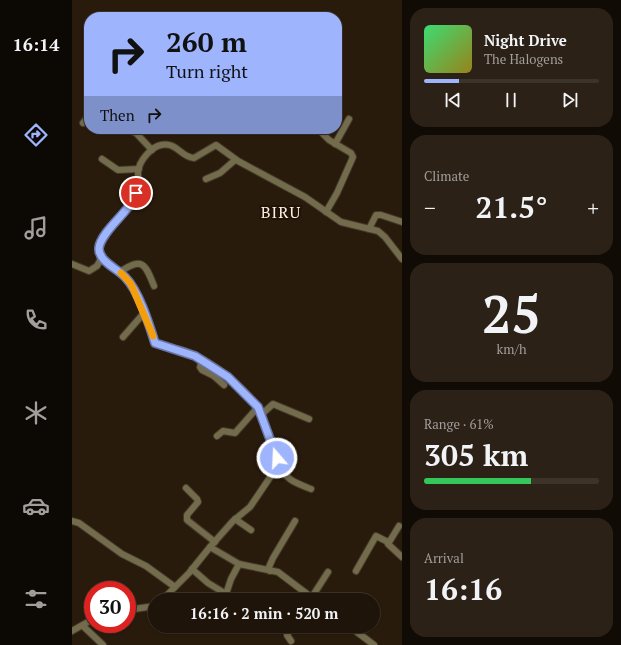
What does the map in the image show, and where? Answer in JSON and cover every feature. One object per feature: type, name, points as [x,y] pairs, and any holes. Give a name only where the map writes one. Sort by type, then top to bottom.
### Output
[{"type":"street","points":[[342,132],[349,119]]},
{"type":"street","points":[[136,134],[152,150]]},
{"type":"street","points":[[323,134],[335,144],[351,153],[353,158],[326,212]]},
{"type":"street","points":[[335,144],[341,134]]},
{"type":"street","points":[[311,489],[288,478],[282,472],[262,414],[258,407],[228,377],[185,351],[155,343],[131,284],[120,272],[102,257],[99,249],[102,241],[112,225],[126,210],[136,193],[140,185],[139,168],[143,159],[152,150],[159,145],[174,146],[187,156],[194,158],[216,145],[235,160],[300,194],[345,224],[378,231],[385,237],[402,259]]},
{"type":"street","points":[[102,159],[118,170],[139,168]]},
{"type":"street","points":[[206,179],[220,173],[235,160]]},
{"type":"street","points":[[369,229],[376,215],[402,222]]},
{"type":"street","points":[[72,264],[89,271],[97,266],[102,257]]},
{"type":"street","points":[[120,272],[132,263],[141,264],[148,269],[154,286]]},
{"type":"street","points":[[122,337],[144,313]]},
{"type":"street","points":[[202,360],[200,368],[214,376],[224,385]]},
{"type":"street","points":[[214,376],[220,371]]},
{"type":"street","points":[[262,414],[274,404],[309,419]]},
{"type":"street","points":[[217,436],[223,431],[235,433],[258,407]]},
{"type":"street","points":[[170,593],[235,519],[250,507],[280,464]]},
{"type":"street","points":[[186,488],[198,502],[186,515],[187,520],[215,542]]},
{"type":"street","points":[[235,519],[251,530]]},
{"type":"street","points":[[72,521],[79,523],[122,554],[146,566],[175,588]]},
{"type":"street","points":[[270,571],[269,567],[272,560],[295,521]]},
{"type":"street","points":[[388,542],[399,526]]},
{"type":"street","points":[[356,571],[376,536],[388,542],[389,545],[402,557]]},
{"type":"street","points":[[210,547],[239,564],[278,572],[304,593]]},
{"type":"street","points":[[226,593],[231,579],[239,564]]},
{"type":"street","points":[[192,569],[208,583],[224,593]]},
{"type":"street","points":[[316,593],[328,572]]},
{"type":"street","points":[[136,609],[148,607]]},
{"type":"street","points":[[72,631],[82,626],[103,645]]},
{"type":"street","points":[[288,633],[286,636],[291,641]]},
{"type":"street","points":[[359,633],[374,645]]},
{"type":"slow traffic","points":[[121,273],[131,284],[153,336]]},
{"type":"district","name":"BIRU","points":[[281,212]]},
{"type":"route","points":[[136,193],[126,210],[112,225],[102,241],[99,249],[102,257],[125,276],[131,284],[155,343],[185,351],[216,369],[228,377],[258,407],[262,414],[277,458]]}]
